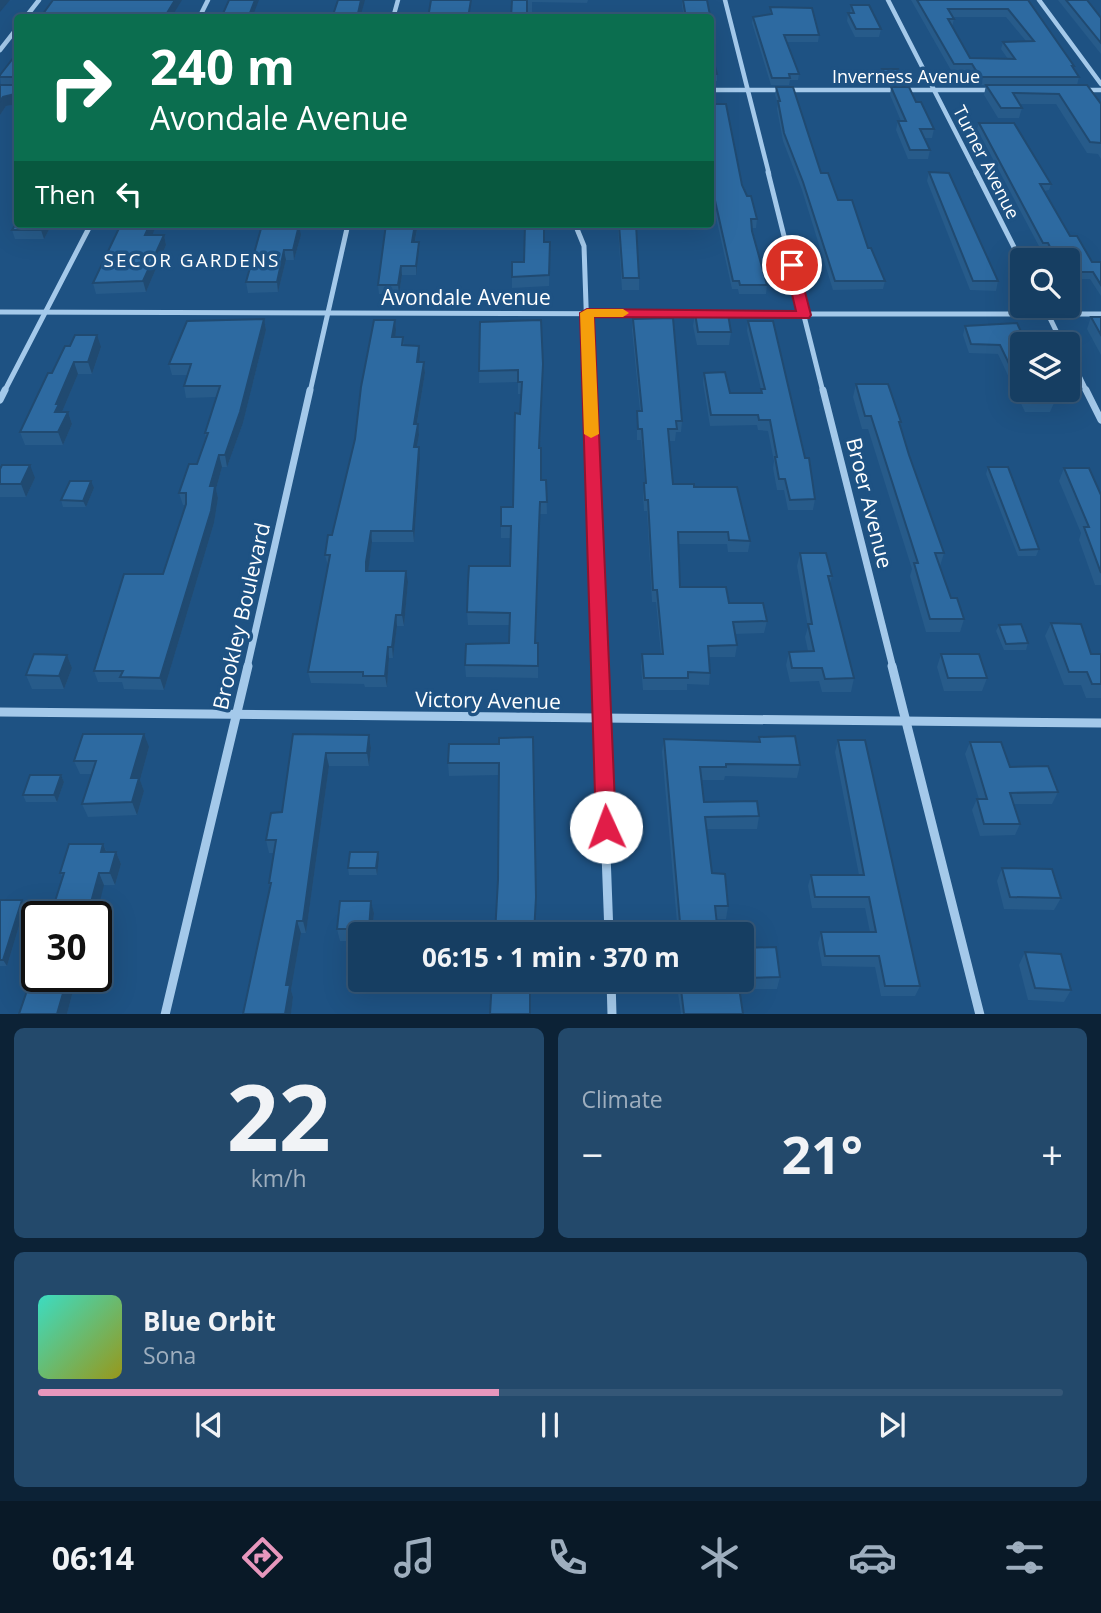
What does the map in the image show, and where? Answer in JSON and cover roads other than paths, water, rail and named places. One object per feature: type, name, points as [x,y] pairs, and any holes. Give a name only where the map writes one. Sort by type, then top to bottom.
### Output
[{"type":"street","points":[[28,14],[39,0]]},
{"type":"street","name":"Broer Avenue","points":[[725,0],[981,1014]]},
{"type":"street","name":"Turner Avenue","points":[[888,0],[1014,248]]},
{"type":"street","points":[[1040,0],[1101,84]]},
{"type":"street","points":[[0,50],[14,32]]},
{"type":"street","name":"Inverness Avenue","points":[[714,90],[1004,89]]},
{"type":"street","points":[[1073,90],[1101,90]]},
{"type":"street","points":[[0,400],[89,228]]},
{"type":"street","name":"Brookley Boulevard","points":[[165,1014],[237,713],[347,228]]},
{"type":"street","points":[[577,228],[584,246],[609,922]]},
{"type":"street","name":"Avondale Avenue","points":[[0,312],[1010,315]]},
{"type":"street","name":"Avondale Avenue","points":[[1080,314],[1101,314]]},
{"type":"street","points":[[1080,377],[1101,420]]},
{"type":"street","name":"Victory Avenue","points":[[0,712],[1101,723]]},
{"type":"street","points":[[611,992],[612,1014]]},
{"type":"district","name":"SECOR GARDENS","points":[[192,260]]}]
